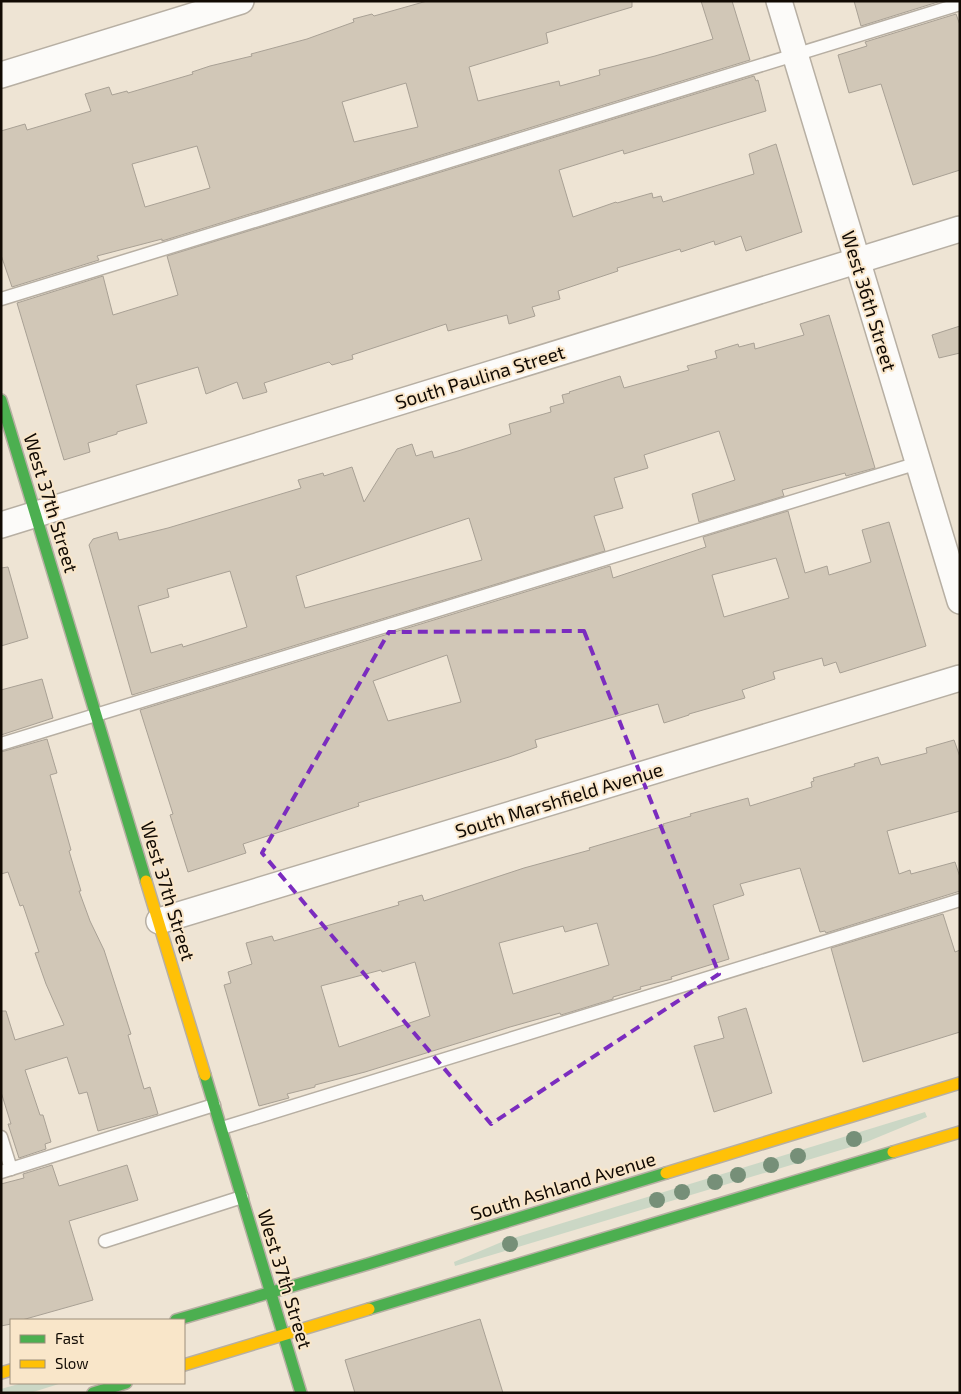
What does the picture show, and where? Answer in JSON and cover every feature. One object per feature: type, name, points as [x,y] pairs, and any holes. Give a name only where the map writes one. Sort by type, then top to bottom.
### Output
[{"type":"main road","name":"West 37th Street","points":[[1,400],[301,1393]]},
{"type":"main road","name":"South Ashland Avenue","points":[[179,1319],[368,1264],[960,1083]]},
{"type":"main road","points":[[185,1365],[960,1132]]},
{"type":"main road","points":[[93,1393],[123,1384]]},
{"type":"street","points":[[1,75],[241,1]]},
{"type":"street","name":"West 36th Street","points":[[779,1],[960,601]]},
{"type":"street","name":"South Paulina Street","points":[[1,525],[960,229]]},
{"type":"street","name":"South Marshfield Avenue","points":[[159,921],[960,678]]},
{"type":"lane","points":[[1,299],[960,4]]},
{"type":"lane","points":[[1,744],[918,463]]},
{"type":"lane","points":[[222,1128],[960,900]]},
{"type":"lane","points":[[1,1137],[6,1170],[214,1105]]},
{"type":"lane","points":[[105,1241],[242,1197]]},
{"type":"highlighted area","points":[[584,631],[719,974],[491,1124],[262,853],[389,632]]},
{"type":"green space","points":[[925,1112],[927,1117],[864,1143],[455,1266],[454,1262],[504,1241]]},
{"type":"green space","points":[[18,1384],[59,1384],[30,1393],[1,1393],[1,1389]]},
{"type":"building","points":[[427,1],[632,1],[632,7],[546,33],[548,43],[469,67],[478,101],[559,81],[560,86],[600,75],[599,70],[713,39],[701,1],[732,1],[750,60],[162,241],[162,239],[97,256],[99,260],[12,287],[1,255],[1,131],[25,124],[27,130],[91,111],[85,94],[109,87],[112,95],[127,91],[128,93],[193,74],[192,72],[210,66],[252,56],[251,54],[307,39],[354,22],[353,19],[372,14],[374,16]],"holes":[[[406,83],[418,127],[354,142],[342,102]],[[197,146],[210,188],[145,207],[132,164]]]},
{"type":"building","points":[[854,1],[941,1],[861,26]]},
{"type":"building","points":[[956,14],[960,25],[960,170],[913,185],[881,84],[849,93],[838,55],[867,46],[865,42]]},
{"type":"building","points":[[754,76],[756,81],[758,80],[766,111],[624,154],[623,150],[559,170],[573,217],[616,202],[652,193],[653,198],[661,196],[663,202],[754,174],[749,154],[776,144],[802,232],[746,251],[741,236],[715,245],[714,241],[681,252],[680,249],[617,268],[618,271],[558,291],[560,299],[532,307],[535,316],[509,324],[507,315],[448,331],[446,324],[352,355],[353,359],[332,365],[329,362],[264,383],[267,392],[243,399],[237,382],[206,394],[198,367],[136,385],[147,423],[88,443],[90,452],[64,460],[17,303],[103,276],[113,315],[178,295],[167,256]]},
{"type":"building","points":[[829,315],[875,468],[846,476],[845,473],[782,490],[784,496],[699,522],[692,494],[735,480],[719,431],[644,455],[648,468],[614,478],[623,508],[594,516],[605,551],[132,695],[89,545],[93,539],[117,532],[119,540],[168,528],[301,488],[298,480],[323,473],[324,476],[352,467],[364,502],[397,449],[412,444],[416,456],[432,451],[434,458],[458,451],[511,434],[509,424],[551,412],[550,407],[564,403],[562,395],[569,392],[620,376],[624,388],[689,370],[687,366],[717,358],[715,351],[738,344],[739,347],[754,343],[755,349],[804,335],[800,324]],"holes":[[[469,518],[482,560],[305,608],[296,576]],[[230,571],[247,627],[183,647],[182,644],[151,653],[138,606],[169,597],[167,589]]]},
{"type":"building","points":[[960,326],[960,353],[939,358],[932,335]]},
{"type":"building","points":[[788,511],[805,573],[827,566],[829,575],[871,562],[862,530],[889,522],[926,646],[840,673],[836,662],[824,666],[822,658],[773,672],[775,679],[742,690],[745,698],[664,723],[658,704],[535,740],[537,747],[358,803],[359,806],[243,844],[246,853],[188,872],[170,815],[173,814],[140,710],[610,566],[613,578],[706,547],[703,537]],"holes":[[[776,558],[789,598],[724,617],[712,575]],[[447,655],[461,702],[388,721],[373,681]]]},
{"type":"building","points":[[8,567],[28,638],[1,646],[1,568]]},
{"type":"building","points":[[42,679],[53,718],[1,735],[1,690]]},
{"type":"building","points":[[47,739],[57,773],[50,775],[71,850],[69,851],[81,891],[79,891],[90,921],[104,950],[131,1034],[128,1035],[144,1089],[150,1087],[158,1114],[98,1131],[87,1092],[79,1094],[67,1057],[25,1070],[40,1115],[43,1115],[51,1142],[45,1144],[46,1149],[19,1158],[8,1124],[11,1124],[1,1092],[1,1011],[6,1011],[15,1040],[64,1025],[35,953],[39,952],[23,905],[20,906],[8,872],[1,874],[1,752]]},
{"type":"building","points":[[954,740],[960,757],[960,811],[887,831],[899,874],[910,870],[911,874],[955,862],[960,877],[960,891],[826,933],[825,931],[820,932],[800,868],[740,884],[744,895],[713,905],[729,959],[671,977],[672,979],[640,987],[641,989],[613,997],[613,999],[561,1015],[560,1013],[510,1027],[365,1072],[315,1085],[315,1087],[287,1094],[289,1098],[259,1106],[224,985],[231,983],[228,972],[252,964],[246,943],[272,936],[274,941],[399,905],[398,902],[422,895],[424,901],[524,868],[590,850],[589,848],[664,826],[663,824],[691,816],[690,814],[748,798],[750,806],[812,787],[811,782],[814,781],[813,778],[855,766],[854,764],[878,757],[881,765],[927,753],[926,748]],"holes":[[[597,923],[609,965],[513,994],[499,943],[563,926],[565,932]],[[415,962],[430,1016],[339,1047],[321,986],[381,970],[382,972]]]},
{"type":"building","points":[[943,914],[955,952],[960,950],[960,1032],[863,1062],[831,948]]},
{"type":"building","points":[[746,1008],[772,1093],[714,1112],[694,1046],[724,1038],[718,1017]]},
{"type":"building","points":[[52,1165],[59,1186],[127,1165],[138,1200],[69,1221],[93,1300],[26,1319],[10,1319],[10,1324],[1,1326],[1,1184],[24,1178],[23,1174]]},
{"type":"building","points":[[480,1319],[503,1393],[355,1393],[345,1360]]},
{"type":"traffic: fast","points":[[1,400],[146,881]]},
{"type":"traffic: fast","points":[[205,1075],[301,1393]]},
{"type":"traffic: fast","points":[[369,1309],[893,1152]]},
{"type":"traffic: fast","points":[[179,1319],[368,1264],[666,1173]]},
{"type":"traffic: fast","points":[[93,1393],[123,1384]]},
{"type":"traffic: slow","points":[[146,881],[205,1075]]},
{"type":"traffic: slow","points":[[666,1173],[960,1083]]},
{"type":"traffic: slow","points":[[893,1152],[960,1132]]},
{"type":"traffic: slow","points":[[185,1365],[369,1309]]},
{"type":"traffic: slow","points":[[1,1373],[10,1370]]}]
